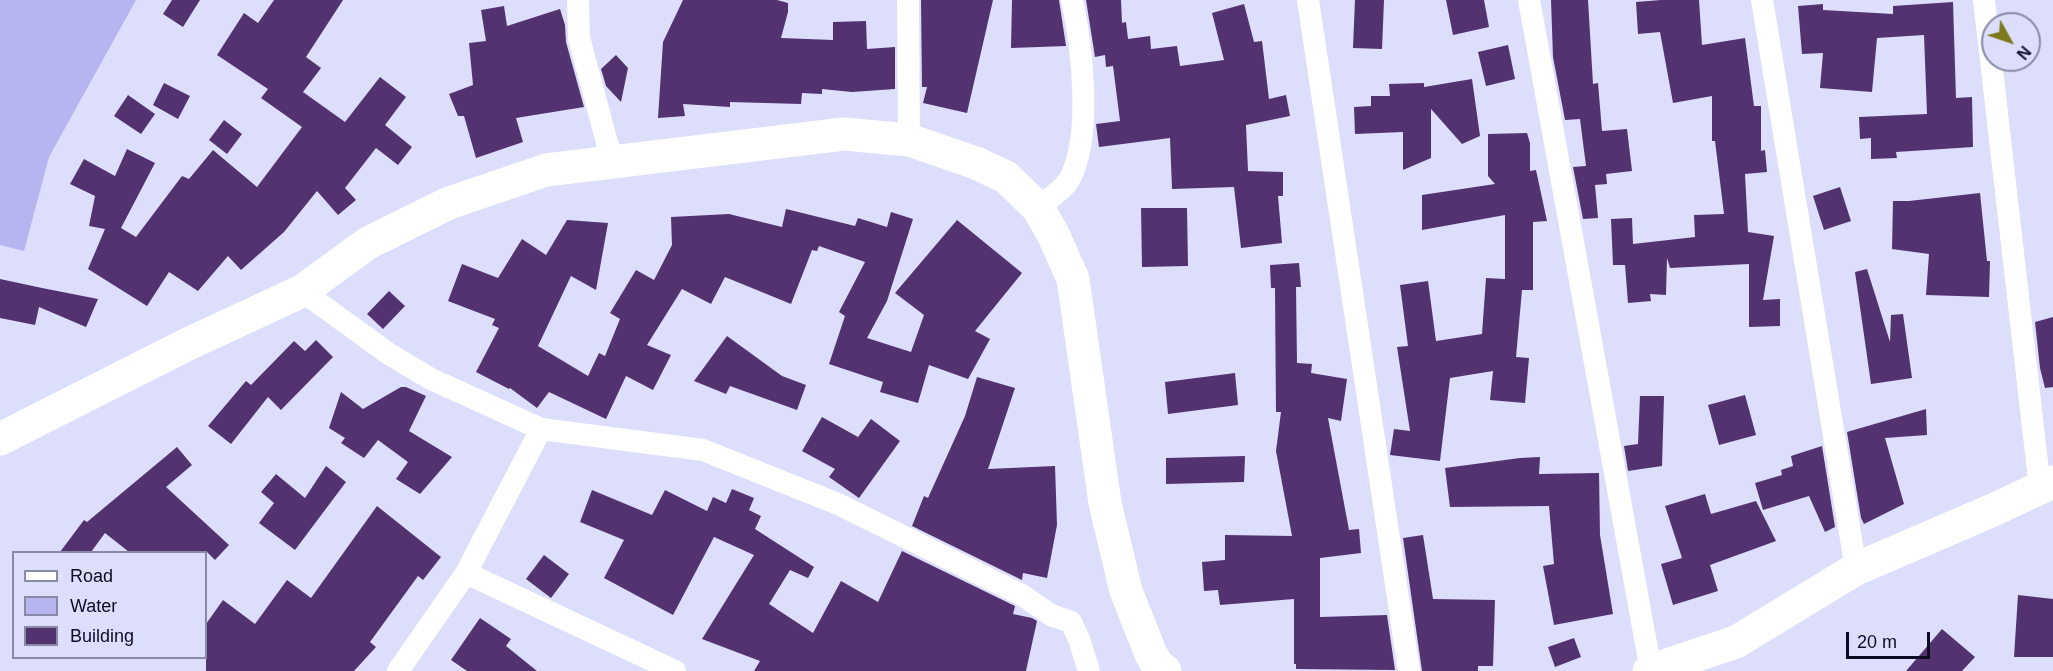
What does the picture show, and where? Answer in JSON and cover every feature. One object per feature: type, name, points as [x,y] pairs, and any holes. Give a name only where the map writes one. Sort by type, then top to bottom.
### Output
[{"type":"highway","points":[[0,439],[188,344],[302,291],[368,243],[449,203],[546,170],[844,134],[909,140],[976,163],[1006,177],[1038,208],[1053,234],[1073,279],[1105,503],[1126,591],[1152,665]]},
{"type":"highway","points":[[1650,671],[1736,642],[1856,569],[2046,485]]},
{"type":"street","points":[[578,0],[579,38],[612,161]]},
{"type":"street","points":[[908,0],[909,140]]},
{"type":"street","points":[[1038,208],[1068,182],[1079,153],[1084,125],[1079,30],[1072,0]]},
{"type":"street","points":[[1308,0],[1409,671]]},
{"type":"street","points":[[1529,0],[1650,671]]},
{"type":"street","points":[[1762,0],[1856,569]]},
{"type":"street","points":[[1984,0],[2046,485]]},
{"type":"street","points":[[302,291],[389,354],[431,379],[541,429],[703,450],[838,504],[1022,595],[1051,615],[1071,622],[1089,671]]},
{"type":"street","points":[[398,671],[466,573],[541,429]]},
{"type":"street","points":[[466,573],[675,671]]},
{"type":"water","points":[[0,0],[136,0],[49,157],[24,251],[0,245]]},
{"type":"building","points":[[172,0],[200,0],[183,27],[163,14]]},
{"type":"building","points":[[274,0],[343,0],[306,57],[321,68],[303,92],[345,122],[380,77],[406,97],[385,125],[412,147],[398,165],[376,148],[345,188],[356,200],[338,215],[317,191],[284,232],[241,270],[228,256],[198,291],[169,272],[147,306],[88,269],[105,229],[89,226],[95,196],[70,184],[84,159],[115,176],[127,149],[155,163],[121,228],[136,237],[182,176],[189,179],[213,150],[257,187],[302,127],[261,98],[268,89],[217,55],[244,13],[258,23]]},
{"type":"building","points":[[683,0],[777,0],[788,3],[781,38],[833,40],[833,22],[866,21],[867,49],[895,47],[895,89],[852,92],[822,89],[822,94],[802,93],[801,104],[730,102],[730,107],[683,104],[685,116],[658,118],[663,42]]},
{"type":"building","points":[[921,0],[993,0],[967,113],[923,103],[927,87],[922,87]]},
{"type":"building","points":[[1012,0],[1059,0],[1066,46],[1011,48]]},
{"type":"building","points":[[1086,0],[1121,0],[1122,23],[1126,22],[1128,39],[1150,36],[1151,49],[1177,46],[1180,66],[1224,60],[1212,13],[1244,4],[1254,42],[1262,41],[1269,99],[1286,95],[1290,116],[1246,125],[1248,171],[1283,172],[1283,196],[1278,196],[1282,243],[1241,248],[1234,187],[1172,189],[1170,138],[1099,147],[1096,124],[1120,121],[1113,66],[1106,67],[1105,55],[1095,57]]},
{"type":"building","points":[[1355,0],[1384,0],[1382,49],[1353,48]]},
{"type":"building","points":[[1446,0],[1484,0],[1489,27],[1453,35]]},
{"type":"building","points":[[1551,0],[1588,0],[1593,84],[1598,83],[1602,131],[1627,129],[1632,171],[1606,174],[1607,184],[1595,185],[1598,218],[1583,219],[1573,167],[1586,166],[1580,119],[1565,120],[1553,57]]},
{"type":"building","points":[[1699,0],[1702,45],[1745,38],[1754,106],[1761,106],[1761,151],[1765,150],[1767,172],[1745,174],[1748,232],[1774,236],[1763,300],[1780,299],[1780,326],[1749,327],[1749,264],[1670,268],[1667,258],[1666,295],[1650,294],[1651,301],[1628,303],[1625,265],[1613,265],[1611,219],[1632,218],[1633,244],[1695,237],[1694,215],[1724,214],[1715,141],[1712,141],[1712,96],[1673,103],[1660,32],[1638,34],[1636,2]]},
{"type":"building","points":[[1953,2],[1956,98],[1972,97],[1973,147],[1896,152],[1897,158],[1871,159],[1871,138],[1860,139],[1859,117],[1927,114],[1924,35],[1877,38],[1872,92],[1820,88],[1823,53],[1802,54],[1798,6],[1823,4],[1823,10],[1893,14],[1893,6]]},
{"type":"building","points":[[504,6],[507,26],[560,9],[565,25],[566,42],[584,107],[516,118],[523,142],[476,158],[464,116],[458,116],[449,94],[473,85],[469,43],[486,41],[481,10]]},
{"type":"building","points":[[1508,45],[1515,79],[1486,86],[1478,52]]},
{"type":"building","points":[[616,55],[628,68],[621,102],[606,86],[601,69]]},
{"type":"building","points":[[1472,79],[1480,136],[1462,144],[1431,109],[1431,158],[1403,170],[1403,132],[1355,134],[1354,107],[1371,106],[1371,96],[1390,96],[1389,84],[1424,83],[1424,87]]},
{"type":"building","points":[[164,83],[190,96],[178,119],[153,105]]},
{"type":"building","points":[[128,95],[155,114],[141,134],[114,116]]},
{"type":"building","points":[[224,120],[242,134],[227,154],[209,140]]},
{"type":"building","points":[[1527,133],[1530,143],[1530,171],[1536,170],[1547,221],[1533,222],[1533,290],[1522,290],[1516,357],[1529,358],[1525,403],[1490,400],[1493,371],[1450,378],[1440,461],[1390,455],[1394,429],[1410,431],[1397,347],[1408,346],[1400,285],[1428,281],[1436,341],[1482,334],[1486,278],[1505,279],[1505,215],[1422,230],[1422,195],[1495,184],[1488,176],[1488,134]]},
{"type":"building","points":[[1840,187],[1851,221],[1824,230],[1813,196]]},
{"type":"building","points":[[1980,193],[1987,261],[1990,261],[1989,297],[1926,295],[1929,254],[1892,249],[1893,201]]},
{"type":"building","points":[[1141,208],[1187,208],[1188,266],[1142,267]]},
{"type":"building","points":[[786,209],[855,226],[858,218],[887,227],[891,212],[913,219],[887,301],[867,338],[911,352],[924,315],[895,293],[957,220],[1022,273],[975,331],[990,339],[968,379],[929,365],[918,403],[880,392],[883,382],[829,364],[845,316],[839,312],[865,262],[819,246],[817,251],[812,250],[791,304],[725,277],[711,304],[682,289],[647,345],[671,355],[653,390],[626,376],[606,419],[549,392],[537,408],[510,388],[476,372],[499,328],[492,325],[495,319],[448,301],[462,264],[498,278],[522,239],[546,255],[567,220],[608,223],[596,290],[571,276],[538,346],[588,376],[599,353],[605,356],[620,319],[610,313],[636,270],[654,280],[672,245],[671,217],[729,214],[782,227]]},
{"type":"building","points":[[1299,263],[1301,287],[1296,287],[1297,363],[1312,364],[1311,373],[1347,379],[1341,421],[1328,418],[1349,530],[1359,529],[1361,553],[1320,558],[1320,617],[1387,615],[1395,670],[1296,669],[1296,664],[1294,664],[1294,599],[1220,605],[1218,590],[1204,591],[1202,562],[1225,560],[1225,535],[1292,536],[1276,451],[1281,412],[1276,412],[1275,288],[1271,288],[1270,265]]},
{"type":"building","points":[[1867,269],[1890,342],[1891,315],[1903,314],[1912,378],[1871,384],[1855,272]]},
{"type":"building","points":[[0,279],[98,299],[86,327],[39,307],[35,325],[0,318]]},
{"type":"building","points":[[389,291],[405,306],[383,329],[367,314]]},
{"type":"building","points":[[2053,317],[2053,387],[2045,388],[2040,368],[2035,322]]},
{"type":"building","points":[[727,336],[782,376],[806,385],[797,410],[730,386],[726,394],[694,381]]},
{"type":"building","points":[[316,340],[333,357],[281,410],[268,397],[231,444],[208,426],[246,381],[251,385],[294,341],[305,351]]},
{"type":"building","points":[[1235,373],[1238,405],[1168,414],[1165,382]]},
{"type":"building","points":[[977,377],[1015,388],[988,469],[1055,466],[1057,525],[1047,578],[1023,573],[1022,580],[912,526],[924,496],[928,498],[965,416]]},
{"type":"building","points":[[401,387],[426,396],[409,431],[452,457],[420,494],[396,479],[408,462],[378,440],[364,458],[341,443],[345,438],[329,428],[341,392],[363,409]]},
{"type":"building","points":[[1745,395],[1756,435],[1719,445],[1708,405]]},
{"type":"building","points":[[1640,396],[1664,396],[1662,466],[1628,471],[1624,446],[1638,444]]},
{"type":"building","points":[[1926,409],[1927,435],[1885,438],[1904,504],[1864,524],[1861,518],[1847,432]]},
{"type":"building","points":[[822,417],[858,437],[871,419],[900,441],[859,498],[829,477],[835,469],[802,451]]},
{"type":"building","points":[[1822,446],[1835,527],[1825,532],[1809,496],[1763,510],[1755,483],[1782,475],[1781,470],[1793,466],[1791,456]]},
{"type":"building","points":[[177,447],[192,465],[166,487],[229,545],[215,560],[207,551],[128,551],[105,533],[92,551],[61,551],[84,520],[87,522]]},
{"type":"building","points":[[1245,456],[1244,482],[1166,484],[1166,458]]},
{"type":"building","points":[[1540,457],[1539,474],[1599,473],[1600,535],[1613,614],[1554,625],[1543,566],[1554,564],[1549,506],[1450,507],[1445,468]]},
{"type":"building","points":[[326,466],[346,482],[295,550],[259,523],[274,503],[261,492],[276,474],[305,498]]},
{"type":"building","points":[[732,489],[754,498],[749,510],[761,516],[755,529],[814,567],[808,578],[790,570],[769,604],[813,633],[841,581],[878,602],[902,551],[1015,606],[1013,614],[1037,621],[1026,671],[754,671],[760,661],[702,639],[754,555],[714,537],[673,615],[604,578],[624,540],[580,522],[592,490],[652,515],[665,490],[707,511],[713,497],[726,503]]},
{"type":"building","points":[[1705,494],[1711,514],[1756,501],[1776,541],[1710,565],[1718,591],[1673,605],[1661,564],[1682,558],[1665,506]]},
{"type":"building","points":[[377,506],[441,557],[423,580],[418,576],[370,642],[376,647],[354,671],[206,671],[207,623],[223,600],[255,624],[287,580],[311,598]]},
{"type":"building","points":[[1423,535],[1433,599],[1495,600],[1493,666],[1478,666],[1478,671],[1422,671],[1403,538]]},
{"type":"building","points":[[544,555],[569,574],[551,598],[526,579]]},
{"type":"building","points":[[2018,595],[2053,599],[2053,657],[2014,657]]},
{"type":"building","points":[[480,618],[511,639],[506,646],[537,671],[467,671],[451,660]]},
{"type":"building","points":[[1942,629],[1975,657],[1962,671],[1906,671]]},
{"type":"building","points":[[1574,638],[1581,657],[1555,667],[1548,647]]}]
